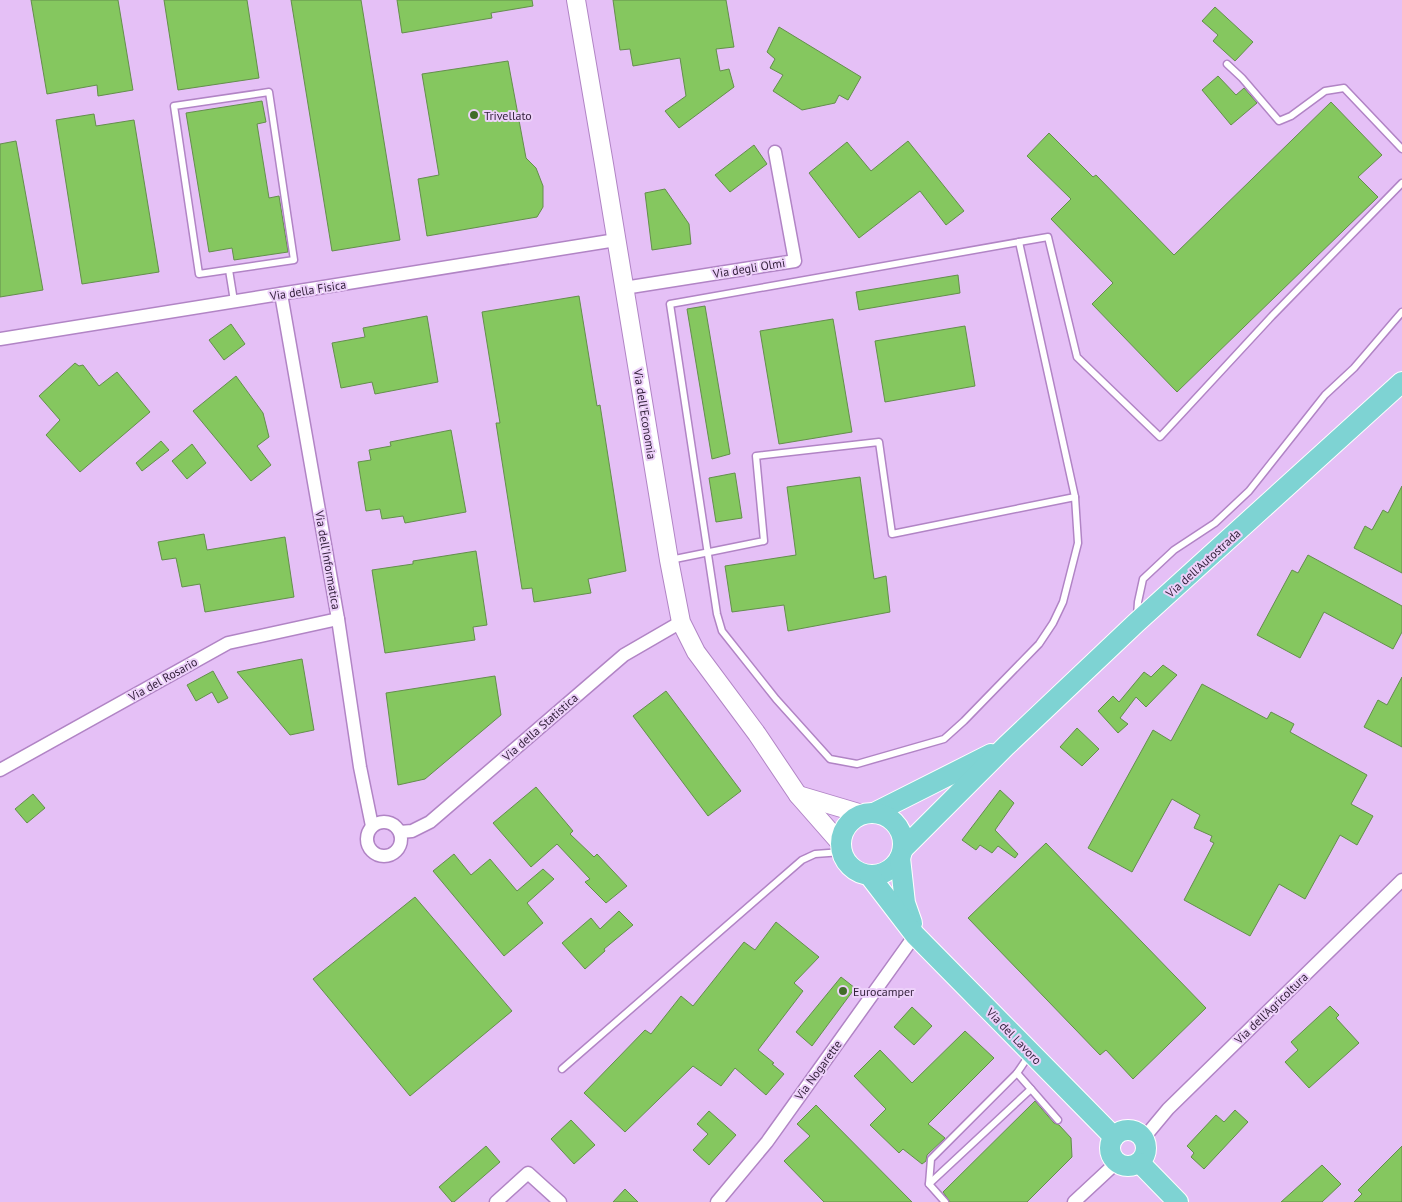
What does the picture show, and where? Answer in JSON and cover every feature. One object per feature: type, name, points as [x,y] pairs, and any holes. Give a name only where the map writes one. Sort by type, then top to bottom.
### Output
[{"type":"main road","name":"Via dell'Economia","points":[[576,0],[669,560],[681,622],[696,652],[757,734],[798,795],[842,848]]},
{"type":"main road","name":"Via dell'Autostrada","points":[[869,875],[878,875],[895,866],[902,853],[1006,746],[1136,623],[1402,382]]},
{"type":"main road","name":"Via dell'Autostrada","points":[[842,848],[843,834],[847,826],[854,819],[868,814],[1006,746]]},
{"type":"main road","points":[[798,795],[868,814],[884,815],[893,820],[900,829],[903,839],[902,853]]},
{"type":"main road","points":[[842,848],[846,860],[852,868],[869,875]]},
{"type":"main road","name":"Via del Lavoro","points":[[902,853],[905,903],[915,935]]},
{"type":"main road","name":"Via del Lavoro","points":[[869,875],[915,935],[1114,1137]]},
{"type":"main road","points":[[1129,1130],[1140,1134],[1143,1138],[1146,1149],[1140,1163],[1126,1167],[1116,1163],[1109,1148],[1114,1137],[1123,1131],[1129,1130]]},
{"type":"main road","points":[[1140,1163],[1178,1202]]},
{"type":"street","name":"Via degli Olmi","points":[[624,288],[794,262],[775,152]]},
{"type":"street","name":"Via della Fisica","points":[[0,339],[616,240]]},
{"type":"street","name":"Via dell'Informatica","points":[[281,294],[338,619],[360,767],[372,826]]},
{"type":"street","name":"Via del Rosario","points":[[0,770],[228,643],[338,619]]},
{"type":"street","name":"Via della Statistica","points":[[400,832],[412,832],[430,822],[624,655],[681,622]]},
{"type":"street","points":[[388,822],[400,832],[401,843],[395,852],[380,856],[375,854],[368,846],[367,835],[372,826],[377,823],[388,822]]},
{"type":"street","name":"Via dell'Agricoltura","points":[[1143,1138],[1168,1109],[1402,880]]},
{"type":"street","name":"Via Nogarette","points":[[717,1202],[767,1142],[915,935]]},
{"type":"street","points":[[1074,1202],[1116,1163]]},
{"type":"street","points":[[496,1202],[528,1173],[560,1202]]},
{"type":"lane","points":[[1227,64],[1242,78],[1279,121],[1291,116],[1325,91],[1344,88],[1402,149]]},
{"type":"lane","points":[[269,92],[294,260],[229,270],[199,274],[174,106],[269,92]]},
{"type":"lane","points":[[1020,242],[1075,497],[1078,542],[1063,602],[1040,644],[944,739],[857,764],[830,759],[776,699],[722,631],[717,614],[670,304],[1048,237],[1077,357],[1160,437],[1272,316],[1402,183]]},
{"type":"lane","points":[[229,270],[234,301]]},
{"type":"lane","points":[[1136,623],[1143,579],[1174,550],[1215,523],[1250,491],[1325,395],[1354,368],[1402,312]]},
{"type":"lane","points":[[669,560],[764,542],[756,456],[879,442],[892,534],[1075,497]]},
{"type":"lane","points":[[562,1069],[802,860],[815,854],[842,848]]},
{"type":"lane","points":[[946,1202],[929,1184],[931,1159],[1017,1073],[1030,1053]]},
{"type":"lane","points":[[1017,1073],[1058,1120]]},
{"type":"lane","points":[[929,1184],[1031,1089]]},
{"type":"building","points":[[31,0],[118,0],[133,90],[98,96],[97,85],[47,94]]},
{"type":"building","points":[[164,0],[247,0],[259,78],[178,90]]},
{"type":"building","points":[[291,0],[361,0],[400,240],[332,251]]},
{"type":"building","points":[[397,0],[532,0],[533,6],[491,13],[492,18],[402,33]]},
{"type":"building","points":[[613,0],[726,0],[734,47],[716,49],[720,71],[729,69],[734,87],[679,128],[665,111],[686,96],[680,58],[633,66],[630,49],[620,50]]},
{"type":"building","points":[[1215,7],[1253,42],[1235,61],[1213,41],[1218,35],[1202,21]]},
{"type":"building","points":[[779,27],[861,77],[848,100],[839,95],[835,103],[802,110],[773,91],[783,75],[770,68],[775,59],[767,52]]},
{"type":"building","name":"Trivellato","points":[[508,61],[526,158],[536,168],[543,186],[543,207],[537,217],[427,236],[418,179],[439,175],[422,74]]},
{"type":"building","points":[[1218,76],[1236,95],[1244,88],[1257,103],[1231,125],[1202,90]]},
{"type":"building","points":[[262,101],[266,122],[257,124],[269,198],[279,196],[288,252],[234,260],[232,248],[209,252],[186,113]]},
{"type":"building","points":[[1331,102],[1382,155],[1358,177],[1378,197],[1177,392],[1092,304],[1113,283],[1051,219],[1071,199],[1027,156],[1049,133],[1093,177],[1096,175],[1174,255]]},
{"type":"building","points":[[94,114],[96,126],[134,120],[159,272],[82,284],[56,120]]},
{"type":"building","points":[[16,141],[43,290],[0,297],[0,144]]},
{"type":"building","points":[[908,141],[964,211],[946,225],[920,191],[859,238],[809,173],[847,142],[871,171]]},
{"type":"building","points":[[754,145],[767,164],[730,192],[715,175]]},
{"type":"building","points":[[665,189],[689,224],[691,244],[652,250],[645,193]]},
{"type":"building","points":[[958,275],[960,293],[859,310],[856,292]]},
{"type":"building","points":[[579,296],[597,406],[600,405],[626,571],[588,579],[591,593],[534,602],[532,588],[522,589],[496,423],[500,423],[482,312]]},
{"type":"building","points":[[705,306],[730,454],[712,459],[687,309]]},
{"type":"building","points":[[427,316],[438,382],[375,394],[372,382],[341,388],[332,343],[365,337],[363,328]]},
{"type":"building","points":[[833,319],[852,432],[779,444],[760,331]]},
{"type":"building","points":[[231,324],[245,344],[224,360],[209,340]]},
{"type":"building","points":[[965,326],[975,386],[885,402],[875,341]]},
{"type":"building","points":[[75,363],[79,366],[83,365],[99,386],[117,372],[150,412],[80,472],[46,435],[60,420],[39,396]]},
{"type":"building","points":[[236,376],[263,413],[269,437],[257,446],[271,465],[251,481],[193,411]]},
{"type":"building","points":[[451,430],[466,512],[405,523],[403,516],[382,519],[380,509],[366,511],[358,462],[371,460],[369,450],[391,446],[390,442]]},
{"type":"building","points":[[161,441],[169,450],[142,471],[136,463]]},
{"type":"building","points":[[192,444],[206,463],[187,479],[172,461]]},
{"type":"building","points":[[735,473],[742,518],[716,522],[709,478]]},
{"type":"building","points":[[860,477],[874,579],[886,576],[890,612],[788,631],[784,605],[732,612],[725,566],[796,555],[787,487]]},
{"type":"building","points":[[1402,486],[1402,573],[1354,548],[1365,526],[1372,530],[1383,510],[1388,513]]},
{"type":"building","points":[[204,534],[207,550],[285,537],[294,597],[205,612],[200,584],[182,587],[176,558],[162,560],[158,542]]},
{"type":"building","points":[[476,551],[487,625],[473,627],[475,640],[385,653],[372,570]]},
{"type":"building","points":[[1308,555],[1402,606],[1402,632],[1393,649],[1324,612],[1300,658],[1257,635],[1292,570],[1298,573]]},
{"type":"building","points":[[302,659],[314,730],[290,735],[237,672]]},
{"type":"building","points":[[1163,665],[1177,675],[1146,707],[1136,697],[1120,718],[1128,724],[1118,733],[1098,711],[1113,696],[1119,702],[1144,672],[1151,677]]},
{"type":"building","points":[[213,671],[228,698],[218,703],[212,692],[196,701],[187,685]]},
{"type":"building","points":[[495,676],[501,715],[425,779],[398,785],[386,693]]},
{"type":"building","points":[[1402,677],[1402,747],[1364,727],[1378,700],[1387,705]]},
{"type":"building","points":[[1202,684],[1267,719],[1271,712],[1294,724],[1290,732],[1367,775],[1351,804],[1373,816],[1357,845],[1340,835],[1305,899],[1279,884],[1250,936],[1184,900],[1214,843],[1210,841],[1212,836],[1194,828],[1200,815],[1172,799],[1132,872],[1088,848],[1153,730],[1171,741]]},
{"type":"building","points":[[666,691],[741,791],[708,816],[633,716]]},
{"type":"building","points":[[1077,728],[1099,749],[1082,766],[1060,747]]},
{"type":"building","points":[[536,787],[573,831],[570,834],[594,857],[597,854],[627,886],[606,903],[585,882],[590,879],[557,844],[531,867],[493,823]]},
{"type":"building","points":[[1000,790],[1014,803],[995,830],[1018,854],[1015,858],[998,846],[992,853],[980,845],[976,850],[962,840]]},
{"type":"building","points":[[33,794],[45,808],[27,823],[15,809]]},
{"type":"building","points":[[1046,843],[1206,1008],[1133,1079],[1106,1050],[1100,1055],[968,918]]},
{"type":"building","points":[[454,854],[471,875],[490,859],[517,891],[543,869],[554,879],[527,903],[543,923],[504,956],[433,871]]},
{"type":"building","points":[[415,897],[512,1011],[410,1096],[313,979]]},
{"type":"building","points":[[619,911],[633,925],[604,949],[605,951],[585,969],[562,943],[591,918],[600,929]]},
{"type":"building","points":[[776,922],[819,957],[794,983],[803,991],[758,1050],[784,1074],[766,1095],[735,1068],[721,1086],[693,1066],[625,1132],[584,1093],[645,1030],[651,1034],[681,996],[693,1006],[744,942],[755,950]]},
{"type":"building","points":[[841,977],[855,988],[812,1046],[796,1032]]},
{"type":"building","points":[[1330,1006],[1339,1015],[1336,1018],[1359,1043],[1309,1088],[1285,1062],[1298,1050],[1291,1042]]},
{"type":"building","points":[[912,1007],[932,1026],[914,1045],[894,1027]]},
{"type":"building","points":[[965,1031],[994,1058],[928,1124],[945,1138],[927,1155],[926,1161],[922,1164],[903,1149],[899,1153],[870,1125],[886,1109],[854,1076],[880,1050],[912,1083]]},
{"type":"building","points":[[1035,1101],[1054,1123],[1059,1125],[1071,1138],[1072,1157],[1027,1202],[950,1202],[943,1192]]},
{"type":"building","points":[[816,1105],[912,1202],[824,1202],[784,1161],[810,1136],[797,1124]]},
{"type":"building","points":[[1235,1110],[1248,1122],[1204,1169],[1191,1157],[1194,1153],[1187,1146],[1216,1115],[1224,1122]]},
{"type":"building","points":[[709,1111],[736,1135],[709,1165],[693,1150],[708,1134],[697,1124]]},
{"type":"building","points":[[571,1120],[595,1145],[574,1164],[551,1139]]},
{"type":"building","points":[[486,1146],[500,1162],[452,1202],[439,1187]]},
{"type":"building","points":[[1402,1146],[1402,1202],[1354,1202],[1362,1194],[1358,1190]]},
{"type":"building","points":[[1322,1165],[1341,1184],[1322,1202],[1281,1202]]},
{"type":"building","points":[[625,1189],[638,1202],[613,1202]]},
{"type":"place","name":"Trivellato","points":[[474,115]]},
{"type":"place","name":"Eurocamper","points":[[843,991]]}]
